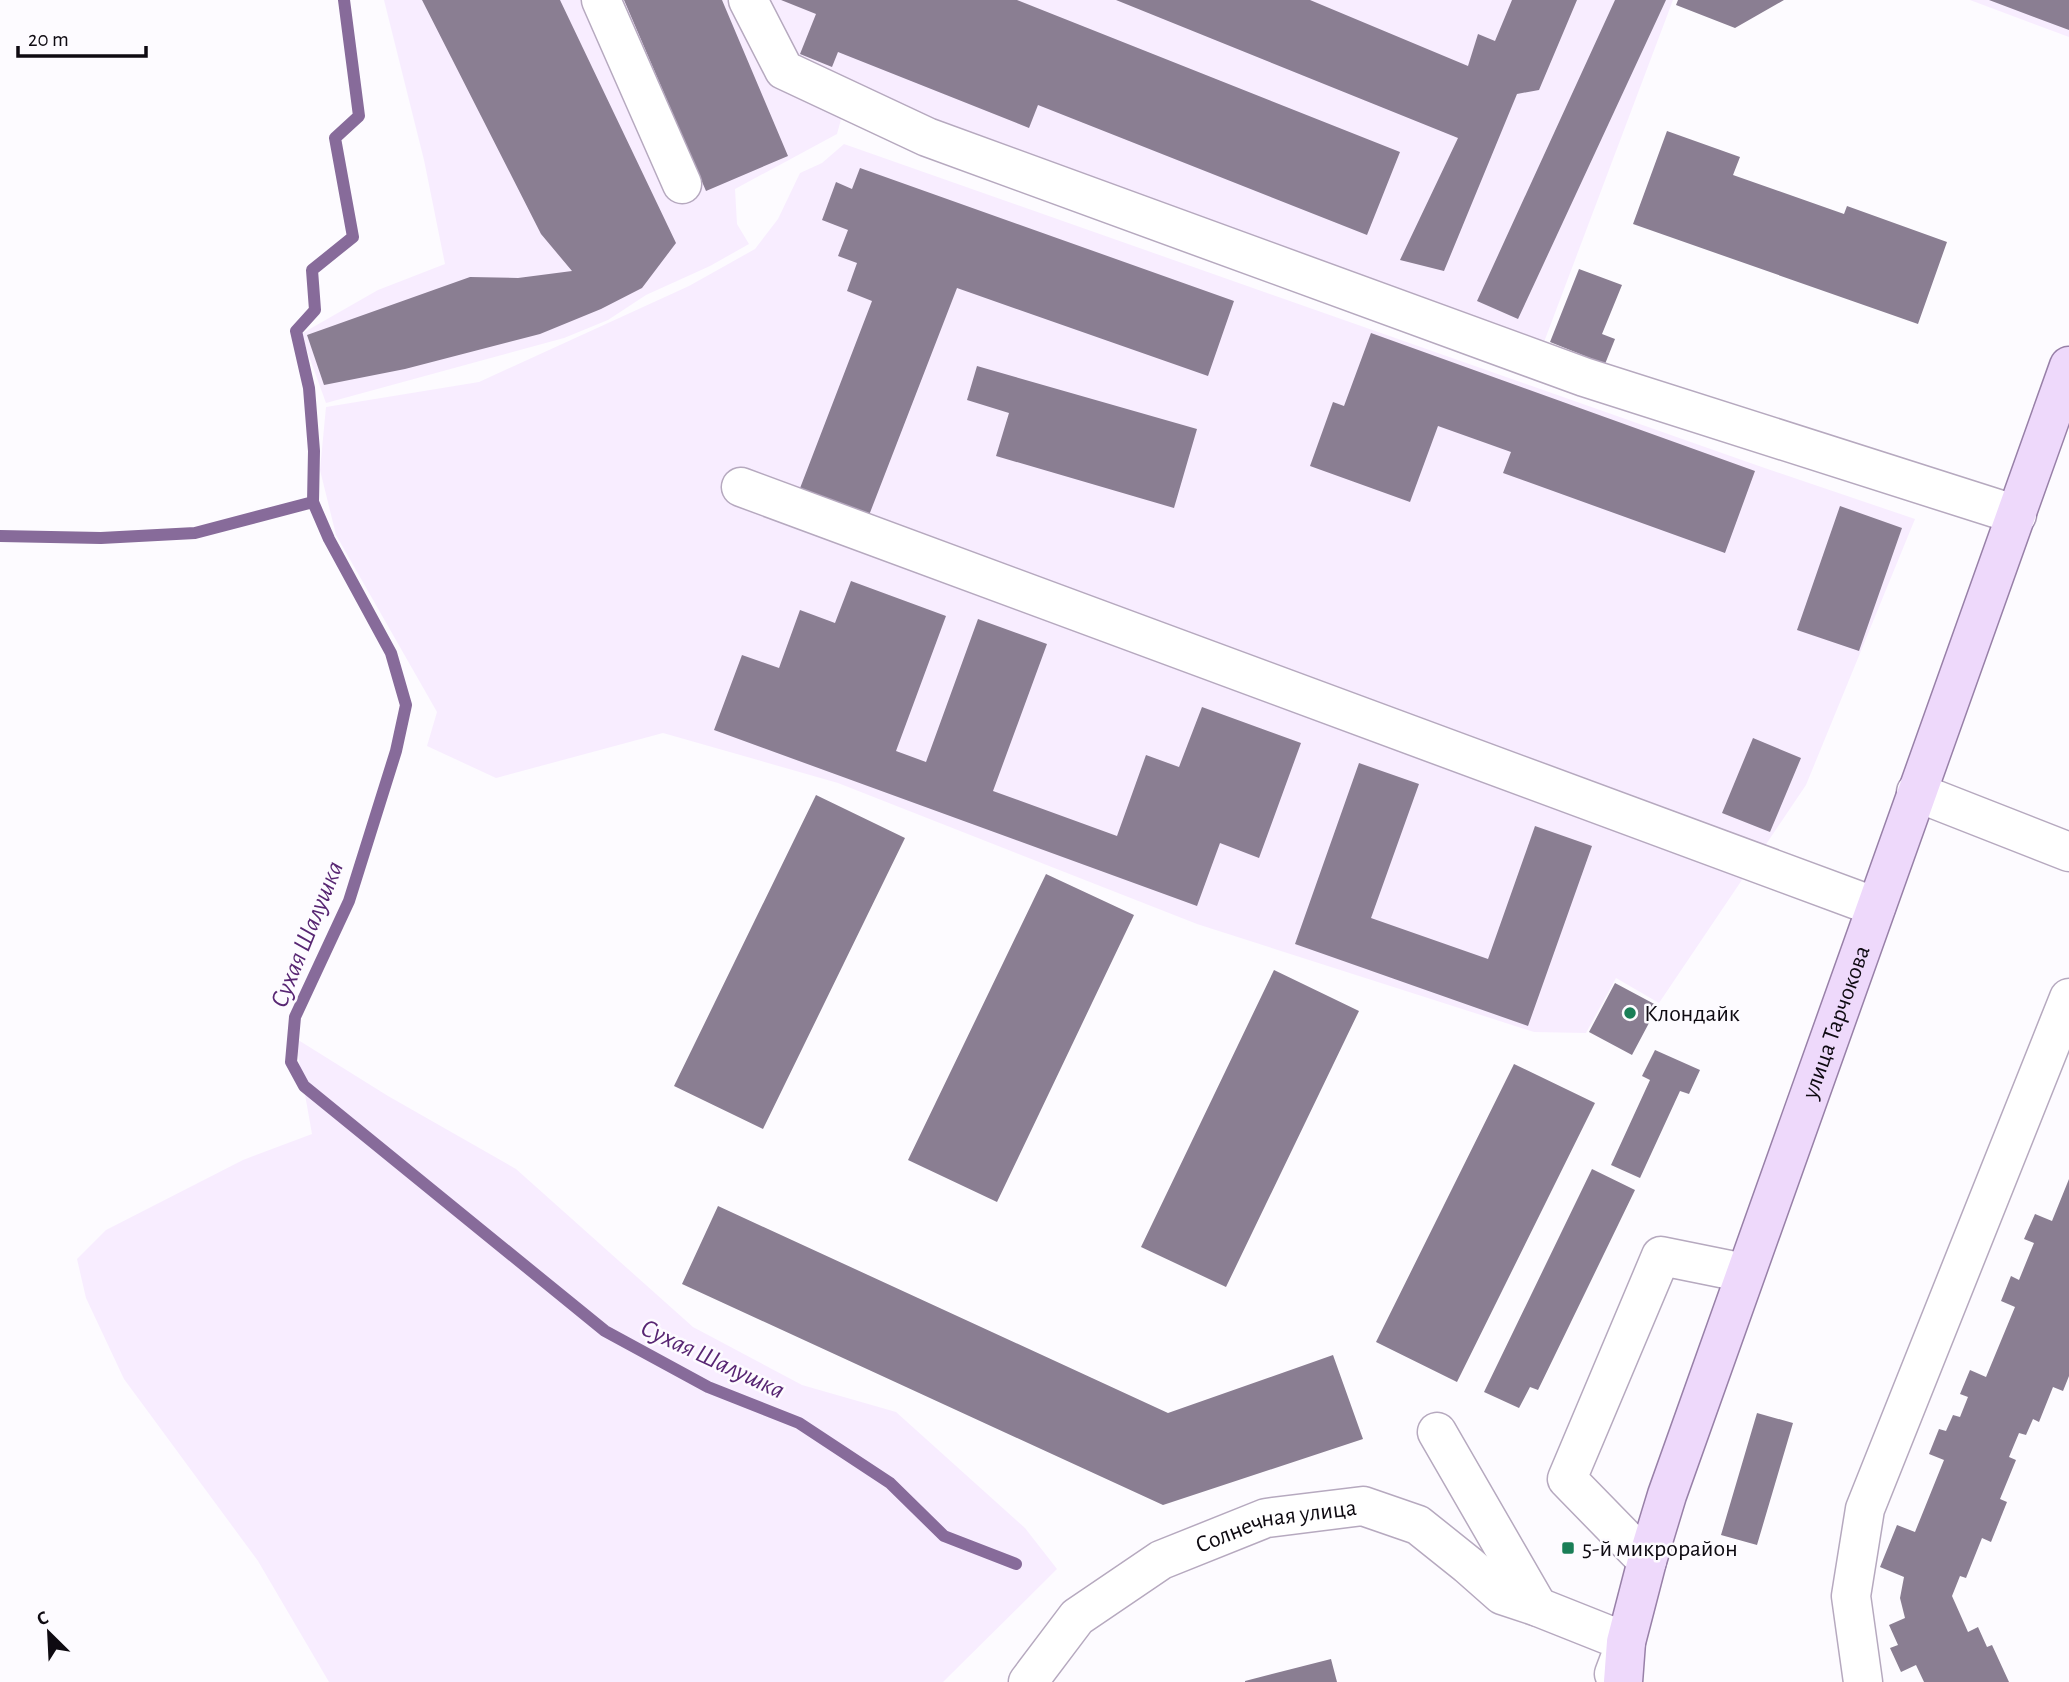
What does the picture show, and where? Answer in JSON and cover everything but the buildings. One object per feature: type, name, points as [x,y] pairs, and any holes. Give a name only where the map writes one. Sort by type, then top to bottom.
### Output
[{"type":"main road","name":"улица Тарчокова","points":[[1623,1682],[1626,1642],[1667,1494],[2069,366]]},
{"type":"street","points":[[601,0],[682,184]]},
{"type":"street","points":[[748,0],[784,70],[927,136],[1584,376],[2017,515]]},
{"type":"street","points":[[741,487],[1877,907]]},
{"type":"street","points":[[1916,792],[2069,852]]},
{"type":"street","points":[[1863,1682],[1851,1596],[1865,1509],[2069,998]]},
{"type":"street","points":[[1647,1561],[1567,1479],[1661,1256],[1745,1273]]},
{"type":"street","points":[[1437,1432],[1538,1607]]},
{"type":"street","name":"Солнечная улица","points":[[1028,1682],[1077,1617],[1161,1560],[1266,1518],[1363,1506],[1418,1525],[1502,1595],[1626,1642]]},
{"type":"street","points":[[1611,1682],[1626,1642]]},
{"type":"shaded area","points":[[384,0],[1673,0],[1535,366],[845,105],[837,134],[735,189],[737,224],[749,244],[710,266],[646,295],[608,320],[564,338],[326,403],[301,334],[378,290],[445,264],[424,160]]},
{"type":"shaded area","points":[[1970,0],[2069,0],[2069,37]]},
{"type":"shaded area","points":[[844,144],[1915,519],[1806,785],[1659,1003],[1616,978],[1586,1033],[1534,1032],[1197,924],[838,783],[663,733],[496,778],[427,746],[437,712],[336,535],[320,470],[326,407],[479,382],[689,286],[755,249],[778,219],[800,173],[822,163]]},
{"type":"shaded area","points":[[295,1038],[388,1096],[516,1169],[693,1327],[802,1385],[896,1412],[1025,1528],[1057,1569],[943,1682],[329,1682],[258,1561],[124,1379],[86,1298],[77,1259],[106,1230],[243,1160],[312,1134]]},
{"type":"waterway","name":"Сухая Шалушка","points":[[344,0],[359,116],[335,138],[353,237],[312,270],[315,310],[296,331],[309,388],[314,451],[313,502],[329,539],[391,653],[406,705],[396,751],[349,901],[295,1017],[291,1062],[304,1086],[605,1331],[708,1387],[799,1423],[890,1483],[944,1536],[1016,1564]]},
{"type":"waterway","points":[[0,536],[101,538],[195,533],[313,502]]},
{"type":"place","name":"Клондайк","points":[[1630,1013]]},
{"type":"place","name":"5-й микрорайон","points":[[1568,1548]]}]
